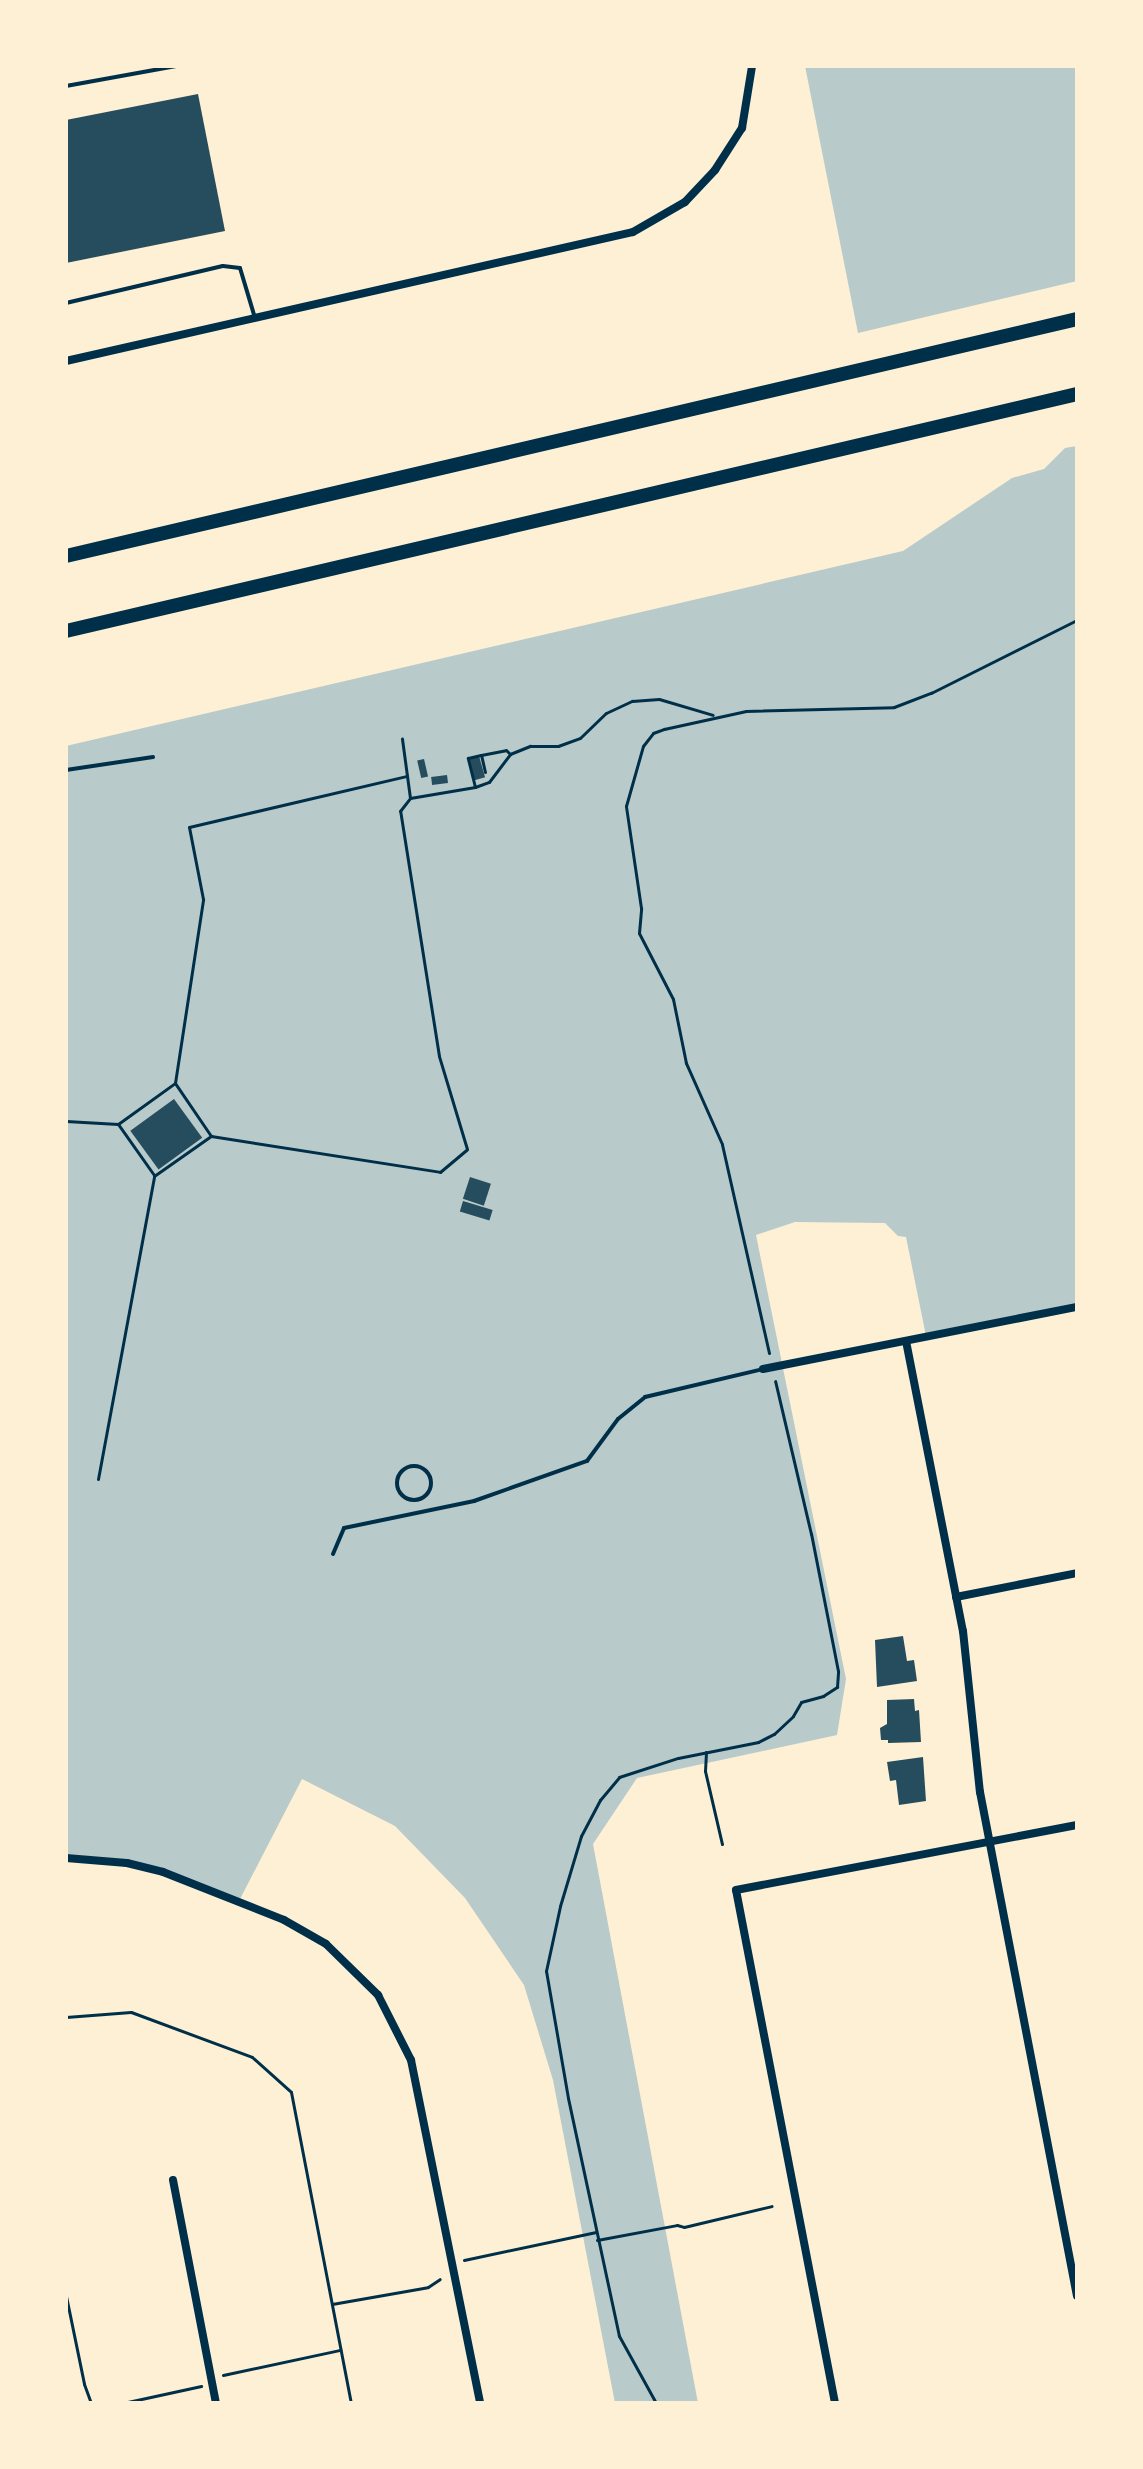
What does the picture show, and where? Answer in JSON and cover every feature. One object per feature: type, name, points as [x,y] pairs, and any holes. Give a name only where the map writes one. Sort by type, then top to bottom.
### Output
[{"type":"highway","points":[[66,556],[1077,319]]},
{"type":"highway","points":[[66,631],[1077,394]]},
{"type":"street","points":[[66,361],[633,232],[685,202],[715,170],[742,128],[752,66]]},
{"type":"street","points":[[767,1368],[1077,1307]]},
{"type":"street","points":[[906,1341],[968,1661],[974,1755],[1077,2296]]},
{"type":"street","points":[[956,1597],[1077,1573]]},
{"type":"street","points":[[835,2403],[736,1890],[1077,1825]]},
{"type":"street","points":[[66,1858],[127,1863],[163,1872],[224,1895],[284,1920],[326,1944],[363,1976],[402,2037],[411,2060],[480,2403]]},
{"type":"street","points":[[173,2180],[216,2403]]},
{"type":"lane","points":[[66,86],[176,66]]},
{"type":"lane","points":[[66,303],[223,266],[240,268],[255,318]]},
{"type":"lane","points":[[66,770],[153,757]]},
{"type":"lane","points":[[333,1554],[344,1528],[474,1501],[587,1461],[618,1419],[645,1397],[713,1378],[767,1368]]},
{"type":"lane","points":[[414,1466],[426,1472],[430,1485],[428,1492],[417,1500],[403,1497],[397,1487],[398,1475],[414,1466]]},
{"type":"lane","points":[[417,1500],[419,1511]]},
{"type":"path","points":[[656,2403],[619,2336],[549,2003],[546,1971],[550,1946],[581,1836],[600,1800],[619,1777],[637,1769],[758,1742],[774,1734],[793,1716],[801,1702],[823,1696],[837,1687],[838,1671],[811,1534],[767,1368],[722,1144],[686,1063],[673,999],[639,933],[641,908],[626,823],[626,806],[643,746],[653,733],[715,716],[770,709],[894,707],[931,693],[1077,620]]},
{"type":"path","points":[[98,1479],[154,1176],[211,1136],[440,1172],[467,1149],[439,1056],[400,811],[410,798],[489,782],[510,754],[530,746],[558,746],[580,738],[606,713],[632,701],[659,699],[715,716]]},
{"type":"path","points":[[402,739],[410,798]]},
{"type":"path","points":[[475,787],[468,758],[506,750],[510,754]]},
{"type":"path","points":[[481,755],[485,772]]},
{"type":"path","points":[[211,1136],[175,1083],[203,899],[189,827],[407,776]]},
{"type":"path","points":[[66,1121],[118,1124],[175,1083]]},
{"type":"path","points":[[118,1124],[154,1176]]},
{"type":"path","points":[[706,1752],[705,1771],[722,1844]]},
{"type":"path","points":[[66,2017],[131,2012],[252,2057],[291,2092],[351,2403]]},
{"type":"path","points":[[597,2240],[677,2225],[684,2227],[772,2206]]},
{"type":"path","points":[[452,2263],[596,2232]]},
{"type":"path","points":[[332,2304],[428,2287],[438,2279],[455,2276]]},
{"type":"path","points":[[66,2296],[84,2384],[91,2403]]},
{"type":"path","points":[[123,2403],[340,2350]]},
{"type":"shaded area","points":[[805,66],[1077,66],[1077,281],[858,333]]},
{"type":"shaded area","points":[[1077,446],[1077,1307],[926,1336],[906,1237],[898,1236],[885,1223],[795,1222],[756,1235],[846,1679],[837,1735],[637,1778],[593,1844],[698,2403],[615,2403],[553,2080],[524,1985],[465,1898],[395,1826],[302,1779],[239,1901],[163,1872],[66,1858],[66,746],[903,551],[1012,478],[1044,469],[1065,448]]},
{"type":"building","points":[[198,94],[225,231],[66,263],[66,120]]},
{"type":"building","points":[[479,756],[485,777],[474,780],[468,759]]},
{"type":"building","points":[[424,759],[428,777],[421,778],[417,761]]},
{"type":"building","points":[[447,775],[448,783],[432,785],[431,777]]},
{"type":"building","points":[[174,1099],[202,1138],[159,1170],[130,1131]]},
{"type":"building","points":[[470,1177],[491,1184],[484,1206],[463,1199]]},
{"type":"building","points":[[463,1201],[493,1210],[489,1221],[460,1212]]},
{"type":"building","points":[[903,1636],[907,1661],[914,1660],[917,1681],[877,1687],[875,1640]]},
{"type":"building","points":[[914,1699],[915,1711],[919,1710],[921,1742],[888,1743],[888,1740],[881,1740],[880,1728],[887,1724],[887,1700]]},
{"type":"building","points":[[923,1757],[926,1801],[899,1805],[896,1780],[890,1781],[887,1762]]}]
